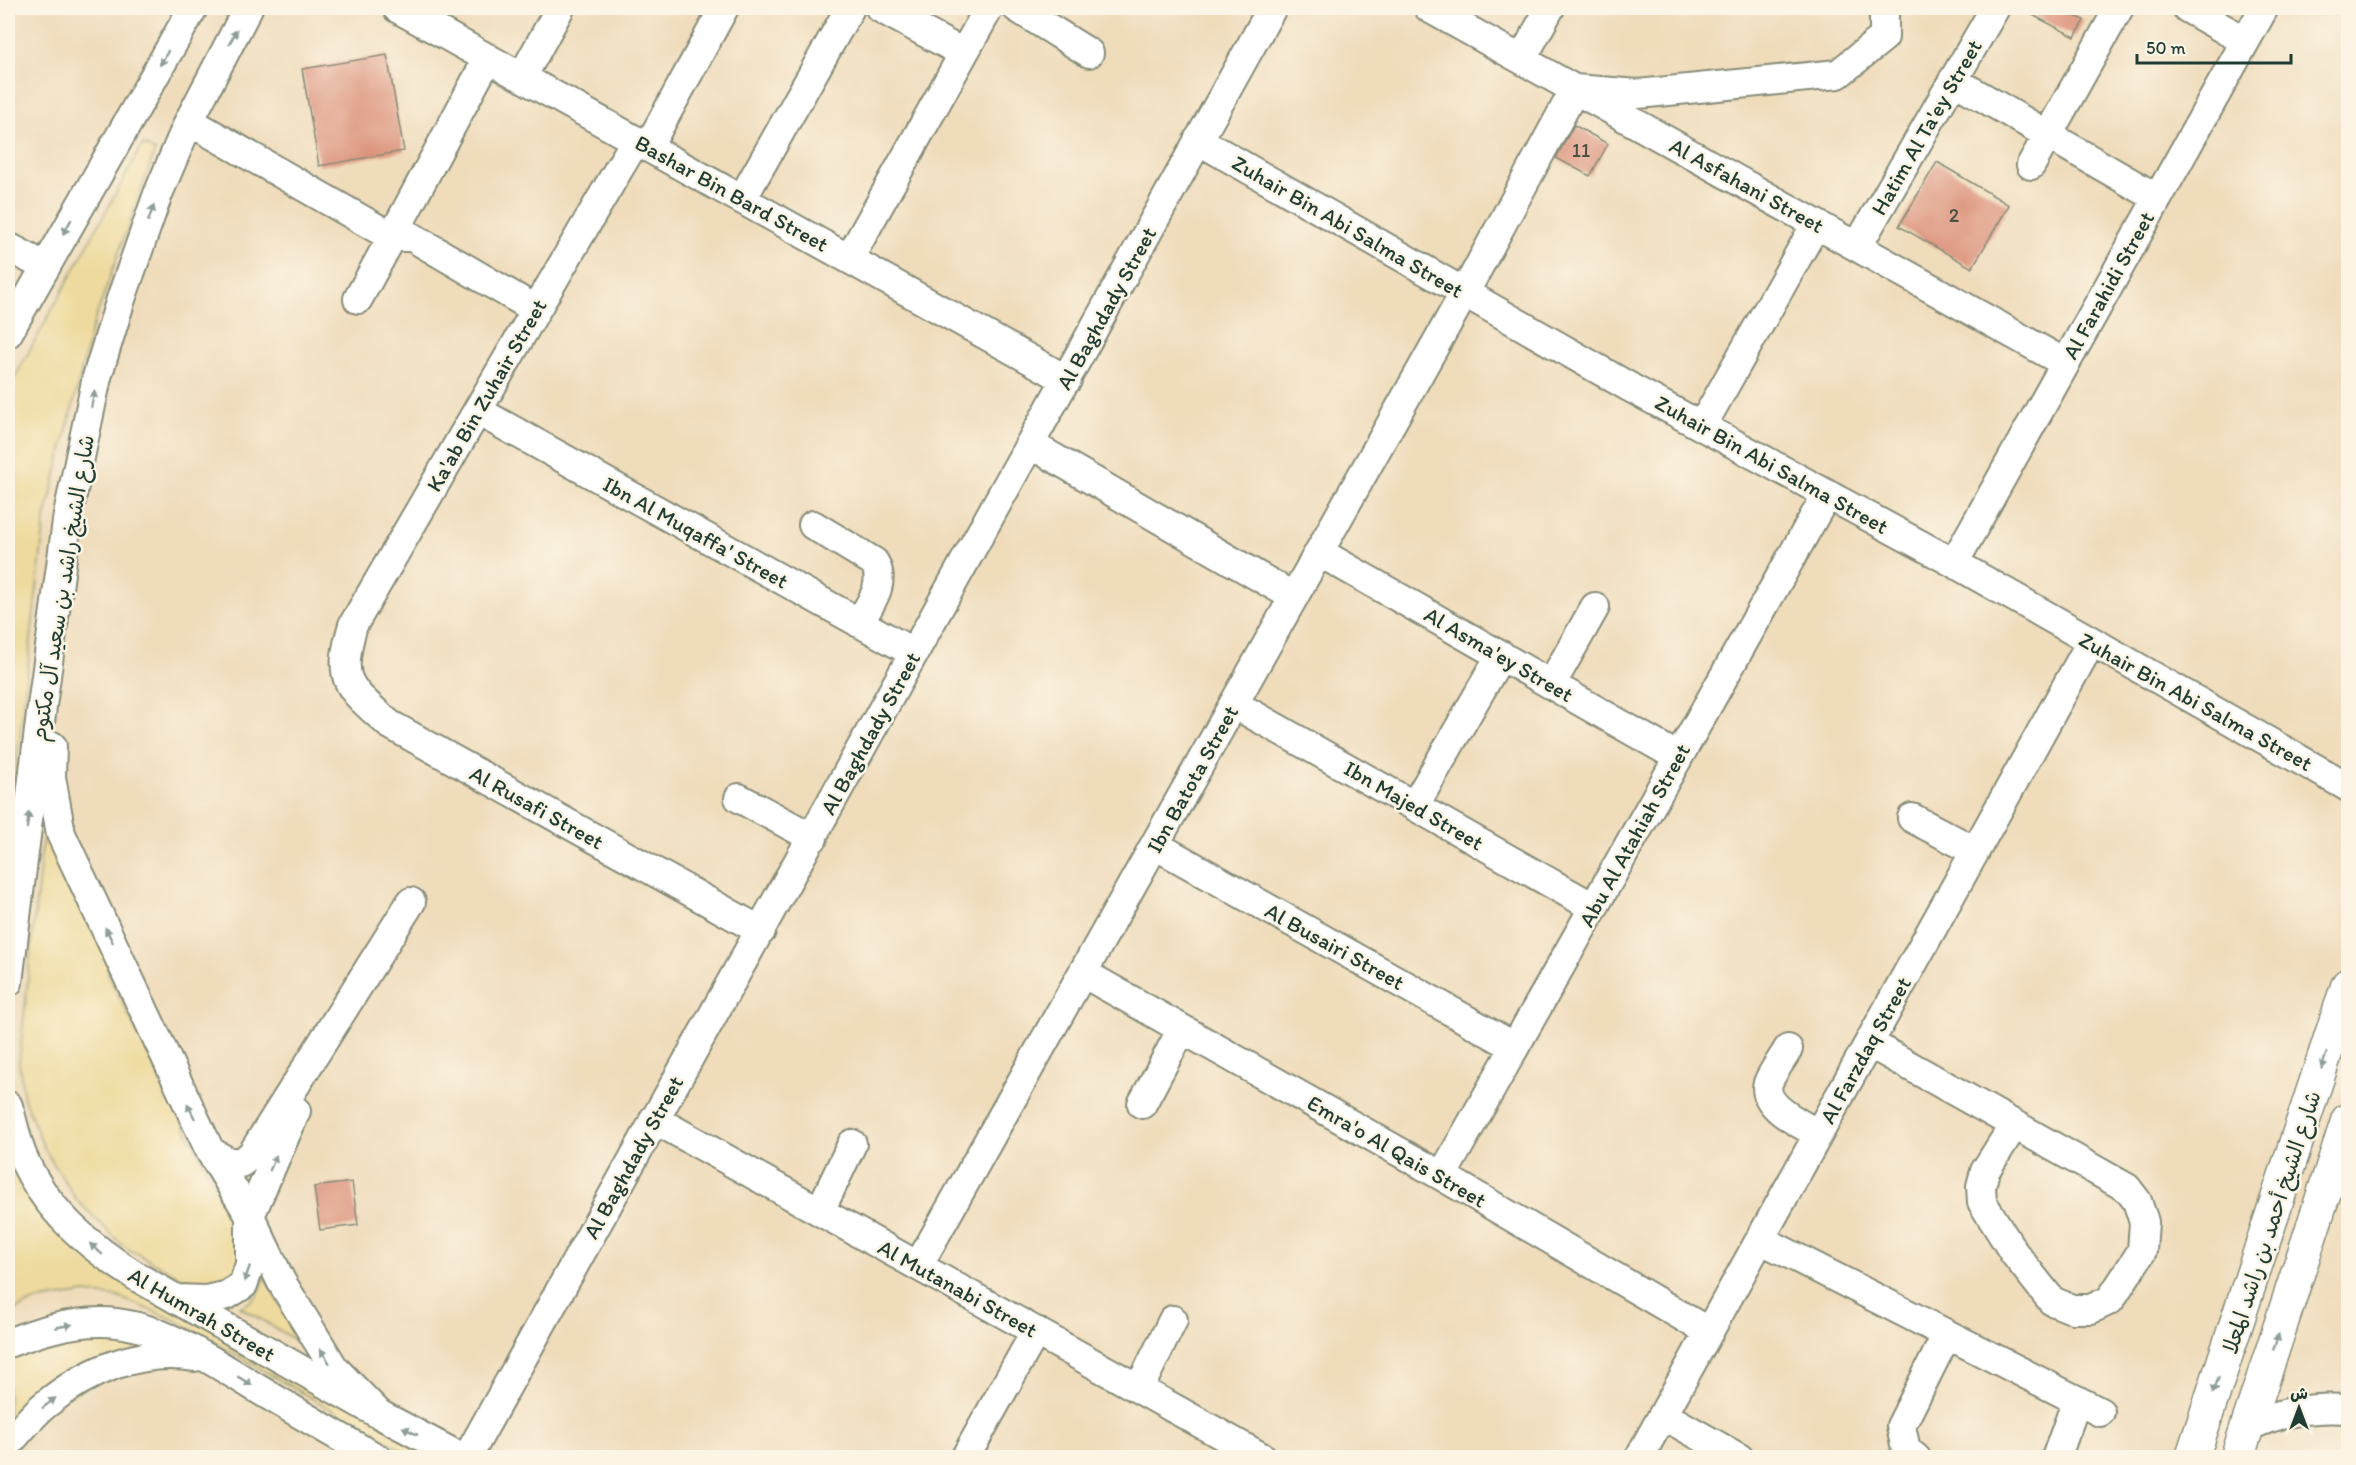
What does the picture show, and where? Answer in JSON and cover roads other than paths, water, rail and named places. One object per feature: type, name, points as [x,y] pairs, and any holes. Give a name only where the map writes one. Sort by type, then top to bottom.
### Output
[{"type":"main road","name":"شارع الشيخ أحمد بن راشد المعلا","points":[[2192,1458],[2349,985]]},
{"type":"main road","name":"شارع الشيخ أحمد بن راشد المعلا","points":[[2241,1443],[2349,1120]]},
{"type":"street","points":[[8,333],[44,266],[193,8]]},
{"type":"street","name":"شارع الشيخ راشد بن سعيد آل مكتوم","points":[[8,979],[68,514],[97,377],[121,299],[158,194],[189,121],[248,8]]},
{"type":"street","name":"Bashar Bin Bard Street","points":[[397,8],[1066,380]]},
{"type":"street","points":[[522,77],[560,8]]},
{"type":"street","name":"Ka'ab Bin Zuhair Street","points":[[344,654],[352,625],[535,309],[642,144],[724,8]]},
{"type":"street","points":[[742,199],[850,8]]},
{"type":"street","points":[[880,8],[963,53]]},
{"type":"street","points":[[849,259],[989,8]]},
{"type":"street","points":[[1017,8],[1089,53]]},
{"type":"street","name":"Al Baghdady Street","points":[[467,1458],[1272,8]]},
{"type":"street","name":"Al Asfahani Street","points":[[1430,8],[2065,363]]},
{"type":"street","points":[[1522,59],[1550,8]]},
{"type":"street","points":[[1575,89],[1638,94],[1838,74],[1884,37],[1884,8]]},
{"type":"street","name":"Hatim Al Ta'ey Street","points":[[1857,247],[1995,8]]},
{"type":"street","points":[[2031,165],[2119,8]]},
{"type":"street","points":[[2187,8],[2245,41]]},
{"type":"street","name":"Al Farahidi Street","points":[[1954,563],[2264,8]]},
{"type":"street","points":[[358,299],[488,58]]},
{"type":"street","points":[[1953,80],[2157,198]]},
{"type":"street","name":"Ibn Batota Street","points":[[918,1266],[1465,292],[1575,89]]},
{"type":"street","points":[[189,121],[392,237],[412,237],[535,309]]},
{"type":"street","name":"Zuhair Bin Abi Salma Street","points":[[1198,141],[1702,426],[1954,563],[2348,786]]},
{"type":"street","points":[[1702,426],[1816,224]]},
{"type":"street","points":[[8,247],[44,266]]},
{"type":"street","name":"Ibn Al Muqaffa' Street","points":[[478,411],[914,654]]},
{"type":"street","points":[[1030,444],[1294,597]]},
{"type":"street","name":"Abu Al Atahiah Street","points":[[1442,1176],[1827,494]]},
{"type":"street","points":[[813,525],[874,562],[878,569],[878,589],[860,623]]},
{"type":"street","name":"Al Asma'ey Street","points":[[1319,552],[1678,757]]},
{"type":"street","points":[[1552,683],[1595,607]]},
{"type":"street","name":"Al Farzdaq Street","points":[[1640,1458],[2091,642]]},
{"type":"street","points":[[50,648],[53,680],[51,777],[61,834],[210,1151],[250,1216],[281,1281],[334,1368],[379,1414]]},
{"type":"street","name":"Al Rusafi Street","points":[[344,654],[346,677],[358,697],[388,724],[761,931]]},
{"type":"street","points":[[1415,805],[1501,654]]},
{"type":"street","name":"Ibn Majed Street","points":[[1234,704],[1593,907]]},
{"type":"street","points":[[739,798],[813,838]]},
{"type":"street","points":[[1912,818],[1975,851]]},
{"type":"street","name":"Al Busairi Street","points":[[1155,845],[1515,1047]]},
{"type":"street","points":[[210,1151],[227,1161],[241,1163],[252,1154],[411,902]]},
{"type":"street","name":"Emra'o Al Qais Street","points":[[1083,973],[1442,1176],[1709,1332]]},
{"type":"street","points":[[1142,1104],[1182,1029]]},
{"type":"street","points":[[175,1299],[216,1298],[227,1295],[243,1285],[250,1264],[250,1216],[328,1036]]},
{"type":"street","points":[[1869,1043],[2127,1188],[2137,1201],[2144,1222],[2142,1251],[2110,1300],[2091,1309],[2072,1309],[2052,1301],[2014,1253],[1982,1202],[1981,1186],[1985,1171],[2014,1125]]},
{"type":"street","points":[[1788,1049],[1768,1083],[1767,1094],[1773,1106],[1818,1134]]},
{"type":"street","name":"Al Humrah Street","points":[[8,1106],[22,1154],[40,1190],[66,1222],[104,1256],[175,1299],[462,1458]]},
{"type":"street","name":"Al Mutanabi Street","points":[[654,1119],[1263,1458]]},
{"type":"street","points":[[820,1211],[852,1144]]},
{"type":"street","points":[[1760,1239],[2088,1406],[2056,1458]]},
{"type":"street","points":[[1139,1389],[1173,1320]]},
{"type":"street","name":"Al Humrah Street","points":[[8,1343],[44,1330],[101,1322],[142,1328],[175,1341],[208,1359],[351,1449],[376,1458]]},
{"type":"street","points":[[965,1458],[1036,1331]]},
{"type":"street","points":[[1916,1458],[1906,1450],[1901,1426],[1947,1334]]},
{"type":"street","points":[[8,1444],[45,1405],[89,1374],[130,1359],[174,1354],[208,1359]]},
{"type":"street","points":[[2265,1374],[2282,1394],[2320,1408]]},
{"type":"street","points":[[2241,1443],[2278,1414],[2320,1408],[2349,1409]]},
{"type":"street","points":[[1663,1414],[1738,1458]]}]
